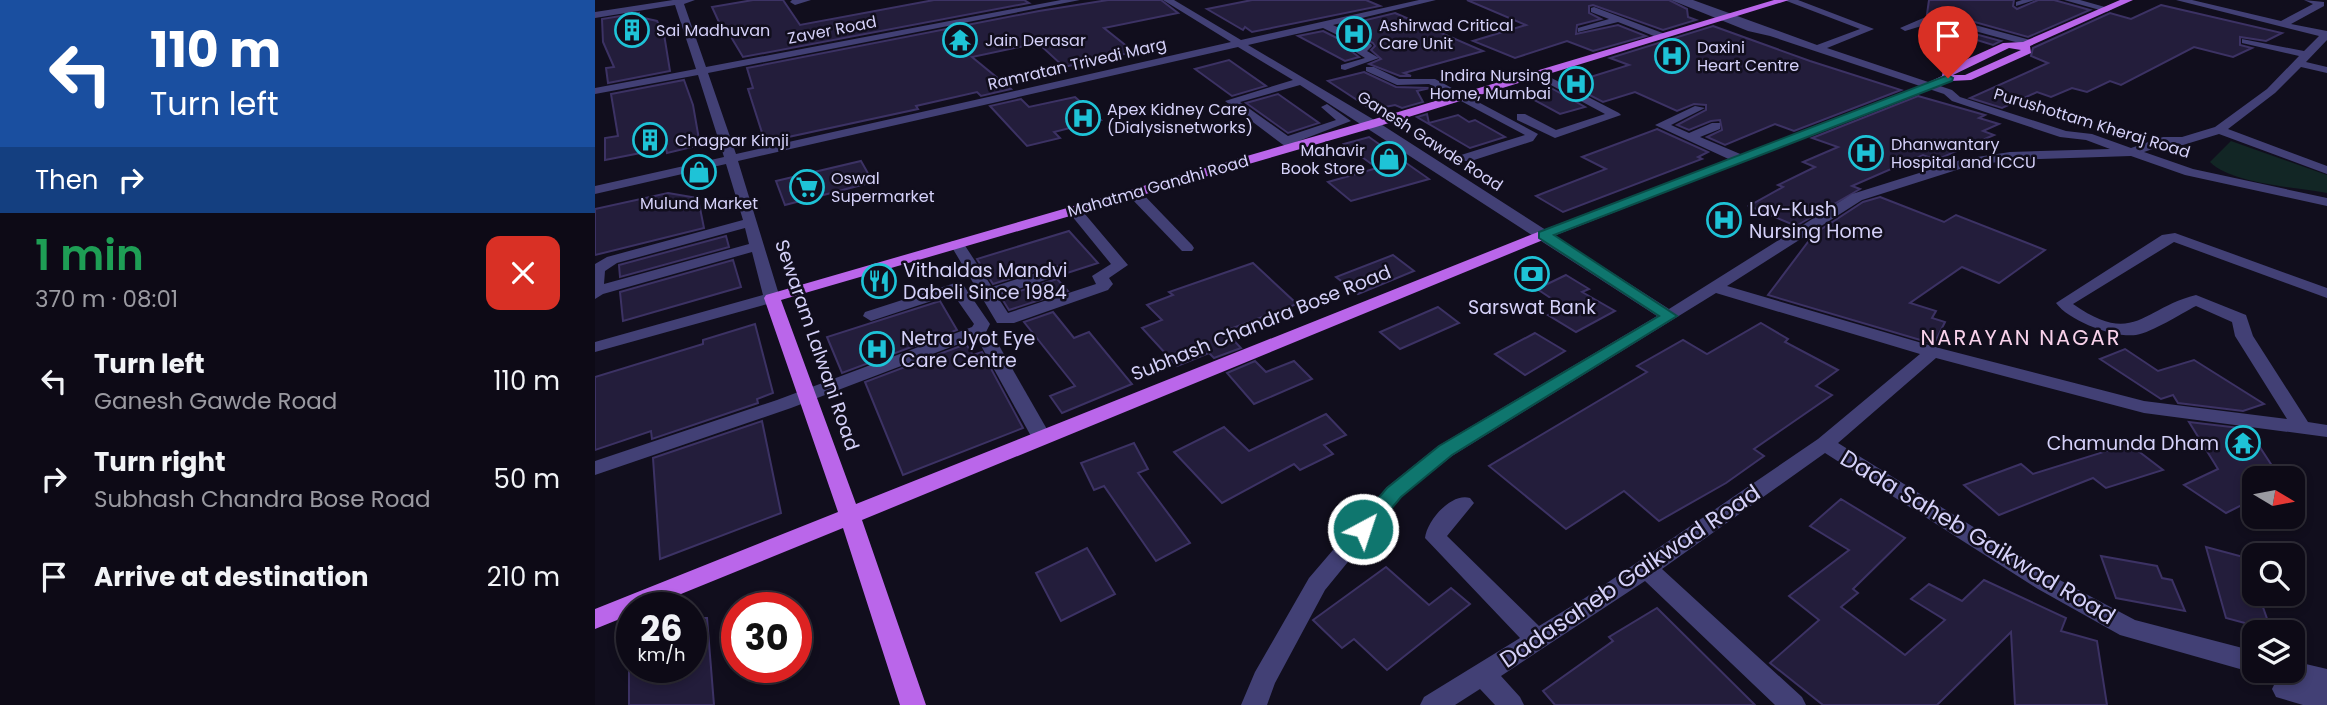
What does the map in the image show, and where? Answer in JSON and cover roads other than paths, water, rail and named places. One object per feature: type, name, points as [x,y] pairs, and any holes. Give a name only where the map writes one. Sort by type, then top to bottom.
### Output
[{"type":"main road","name":"Subhash Chandra Bose Road","points":[[595,619],[1543,235],[1948,78],[1967,78],[2025,53],[2028,51],[2028,44],[2128,0]]},
{"type":"main road","name":"Mahatma Gandhi Road","points":[[772,298],[1134,193],[1290,144],[1372,124],[1538,74],[1662,36],[1720,11],[1778,1]]},
{"type":"main road","name":"Sewaram Lalwani Road","points":[[772,298],[850,516],[913,705]]},
{"type":"street","points":[[795,2],[806,0]]},
{"type":"street","name":"Zaver Road","points":[[595,91],[937,22],[1045,2],[1075,0]]},
{"type":"street","name":"Ganesh Gawde Road","points":[[1168,0],[1241,43],[1298,82],[1372,124],[1669,316]]},
{"type":"street","name":"Ramratan Trivedi Marg","points":[[595,190],[1431,0]]},
{"type":"street","points":[[1676,0],[1720,11]]},
{"type":"street","points":[[1686,0],[1720,11]]},
{"type":"street","points":[[1686,0],[1693,0]]},
{"type":"street","points":[[1720,11],[1728,0]]},
{"type":"street","points":[[2019,4],[2030,0]]},
{"type":"street","points":[[2069,0],[2107,9]]},
{"type":"street","points":[[2181,0],[2289,21],[2324,5]]},
{"type":"street","points":[[1254,705],[1264,680],[1317,584],[1394,492],[1445,451],[1669,316],[1857,197],[1964,163],[2010,156],[2131,152],[2163,141],[2183,141],[2219,130],[2271,91],[2327,35],[2228,0]]},
{"type":"street","points":[[2309,0],[2324,5]]},
{"type":"street","points":[[595,15],[682,1]]},
{"type":"street","name":"Sewaram Lalwani Road","points":[[682,1],[772,298]]},
{"type":"street","points":[[1778,1],[1869,29],[1817,48]]},
{"type":"street","points":[[1594,10],[1662,36]]},
{"type":"street","name":"Purushottam Kheraj Road","points":[[1720,11],[1772,33],[1948,92],[1956,99],[2064,134],[2088,137],[2190,172],[2327,202]]},
{"type":"street","points":[[2227,23],[2244,14]]},
{"type":"street","points":[[1905,28],[1934,17],[2028,44]]},
{"type":"street","points":[[1581,30],[1619,19]]},
{"type":"street","points":[[1323,24],[1367,46],[1359,51],[1374,59],[1345,66]]},
{"type":"street","points":[[2246,41],[2327,70]]},
{"type":"street","points":[[1370,69],[1397,82],[1431,81],[1555,134],[1615,115],[1538,74]]},
{"type":"street","points":[[1298,82],[1345,121],[1290,144],[1231,101],[1298,82]]},
{"type":"street","points":[[1466,158],[1529,138],[1532,134],[1468,95]]},
{"type":"street","points":[[1699,108],[1661,124],[1740,159]]},
{"type":"street","points":[[1689,137],[1716,126]]},
{"type":"street","points":[[2219,130],[2327,170]]},
{"type":"street","points":[[2159,161],[2181,148],[2183,141]]},
{"type":"street","points":[[1134,193],[1187,248]]},
{"type":"street","points":[[957,244],[1006,320],[1104,286],[1100,276],[1117,268],[1119,262],[1074,210]]},
{"type":"street","points":[[751,222],[612,260],[597,269],[595,292],[758,246]]},
{"type":"street","points":[[2302,428],[2244,336],[2240,319],[2234,315],[2196,300],[2135,330],[2129,330],[2104,325],[2068,309],[2064,303],[2167,239],[2175,237],[2327,293]]},
{"type":"street","points":[[988,294],[1055,272]]},
{"type":"street","points":[[1712,287],[1933,352],[2144,407],[2327,431]]},
{"type":"street","points":[[808,398],[971,334],[979,330],[982,324],[955,288],[871,316]]},
{"type":"street","name":"Mahatma Gandhi Road","points":[[595,348],[772,298]]},
{"type":"street","points":[[988,342],[1042,438]]},
{"type":"street","name":"Dadasaheb Gaikwad Road","points":[[1433,705],[1537,640],[1616,580],[1646,568],[1825,444],[1933,352]]},
{"type":"street","points":[[595,468],[938,355]]},
{"type":"street","name":"Dada Saheb Gaikwad Road","points":[[1825,444],[2046,583],[2129,628],[2242,659]]},
{"type":"street","points":[[1464,503],[1437,529],[1436,538],[1537,640]]},
{"type":"street","points":[[1646,568],[1793,705]]},
{"type":"street","points":[[1483,674],[1511,705]]},
{"type":"street","points":[[2284,684],[2327,680]]},
{"type":"street","points":[[2284,684],[2327,700]]},
{"type":"place","name":"Sai Madhuvan","points":[[632,30]]},
{"type":"place","name":"Ashirwad Critical Care Unit","points":[[1354,34]]},
{"type":"place","name":"Jain Derasar","points":[[960,40]]},
{"type":"place","name":"Daxini Heart Centre","points":[[1672,56]]},
{"type":"place","name":"Indira Nursing Home, Mumbai","points":[[1576,84]]},
{"type":"place","name":"Apex Kidney Care (Dialysisnetworks)","points":[[1083,118]]},
{"type":"place","name":"Chagpar Kimji","points":[[650,140]]},
{"type":"place","name":"Dhanwantary Hospital and ICCU","points":[[1866,153]]},
{"type":"place","name":"Mahavir Book Store","points":[[1389,159]]},
{"type":"place","name":"Mulund Market","points":[[699,172]]},
{"type":"place","name":"Oswal Supermarket","points":[[807,187]]},
{"type":"place","name":"Lav-Kush Nursing Home","points":[[1724,220]]},
{"type":"place","name":"Sarswat Bank","points":[[1532,274]]},
{"type":"place","name":"Vithaldas Mandvi Dabeli Since 1984","points":[[879,281]]},
{"type":"place","name":"Netra Jyot Eye Care Centre","points":[[877,349]]},
{"type":"place","name":"Chamunda Dham","points":[[2243,443]]},
{"type":"district","name":"NARAYAN NAGAR","points":[[2021,337]]}]
